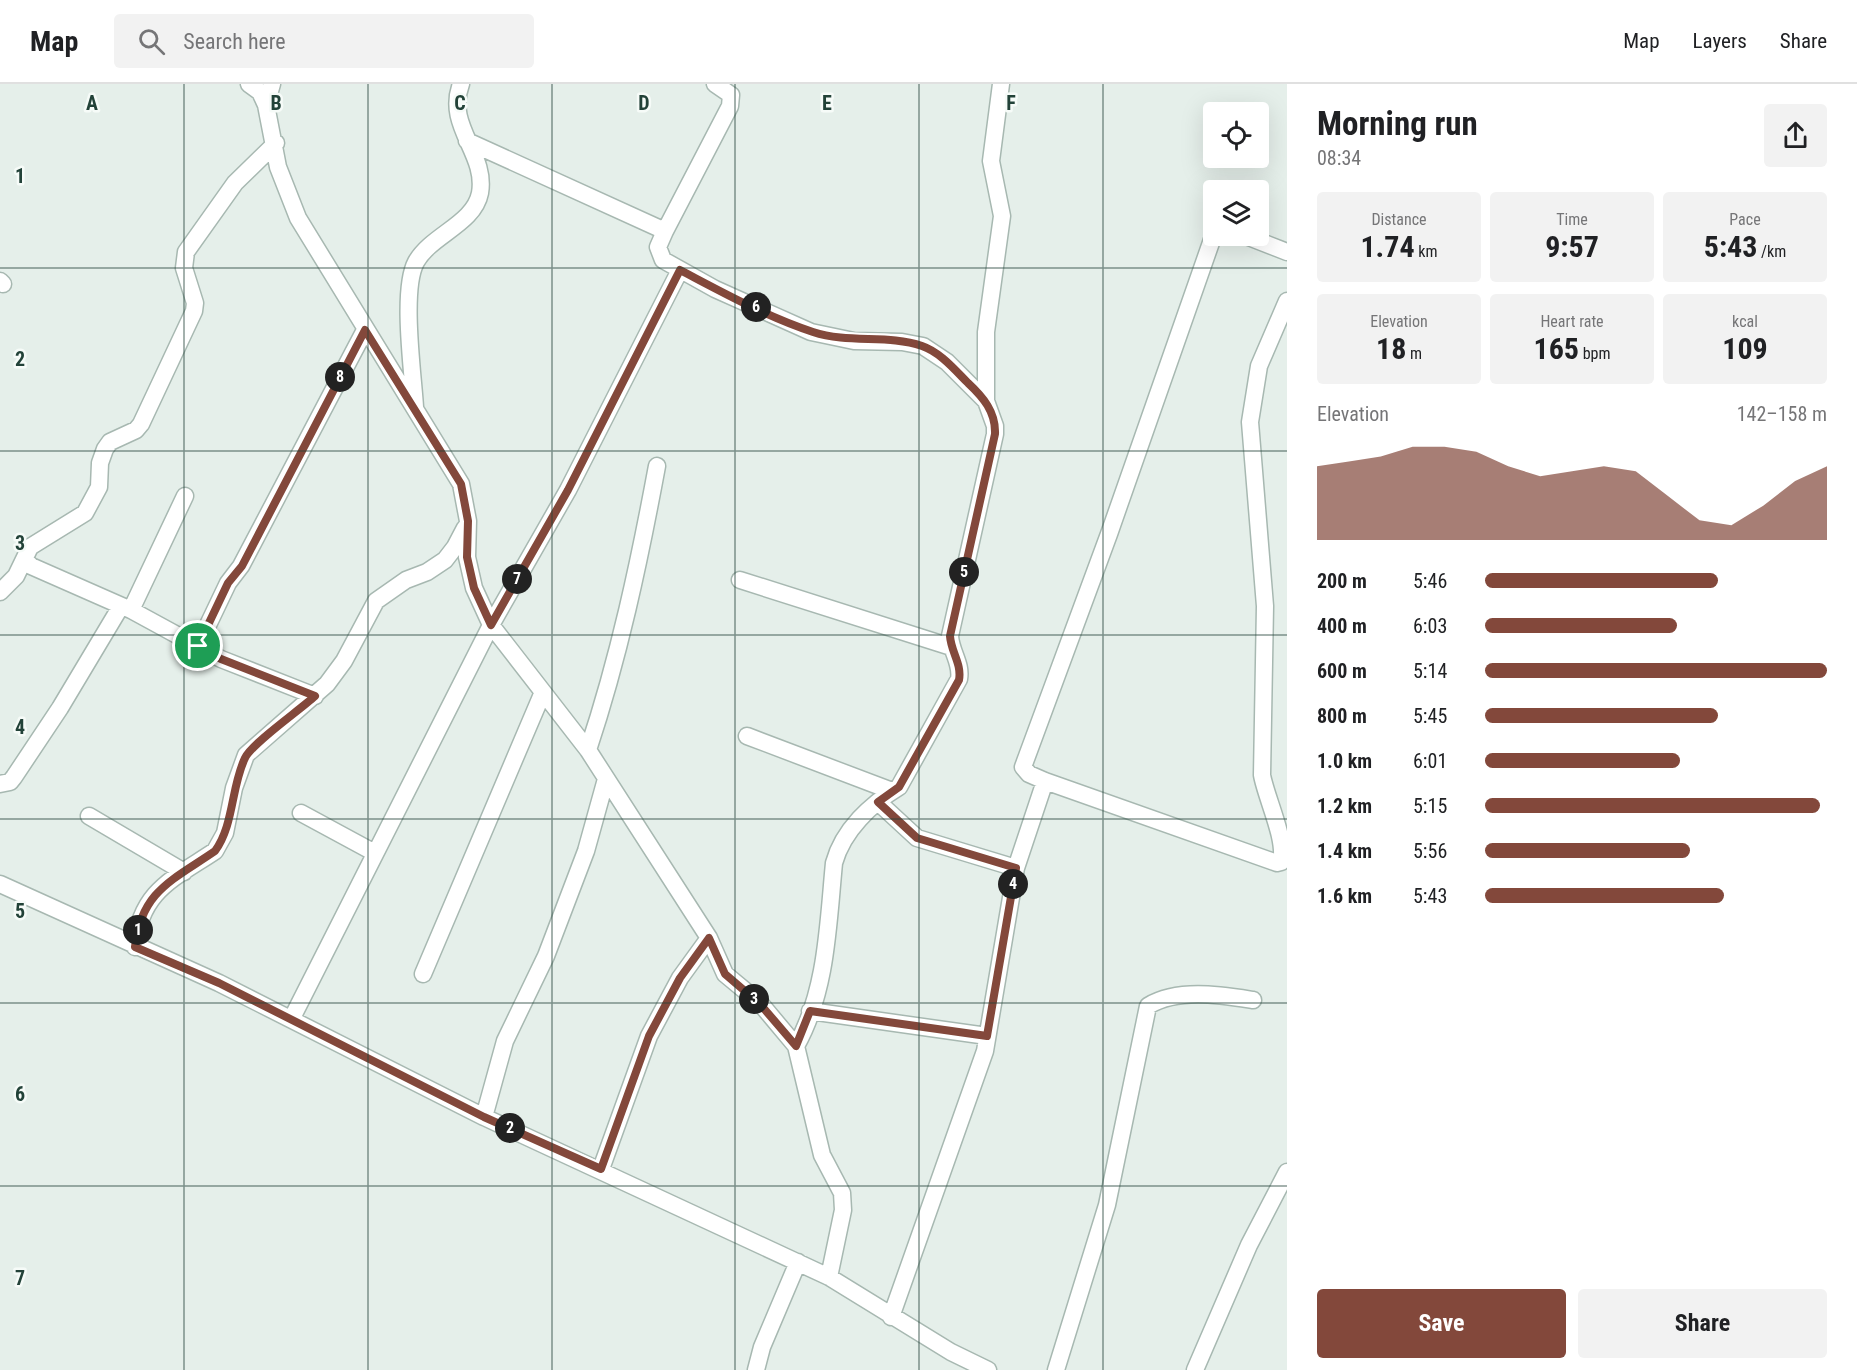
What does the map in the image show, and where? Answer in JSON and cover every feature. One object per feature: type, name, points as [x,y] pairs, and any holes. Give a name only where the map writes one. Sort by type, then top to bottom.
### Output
[{"type":"street","points":[[249,84],[260,92],[266,105],[276,142],[278,166],[298,218],[461,484],[468,521],[467,557],[474,588],[491,625],[588,750],[709,938],[725,974],[760,1004],[796,1046],[822,1155],[842,1193],[843,1210],[829,1276]]},
{"type":"street","points":[[266,105],[272,84]]},
{"type":"street","points":[[415,408],[410,322],[411,280],[416,263],[428,246],[477,205],[480,191],[480,173],[457,115],[455,98],[460,84]]},
{"type":"street","points":[[715,84],[730,95],[730,106],[658,247],[663,260],[715,289],[812,332],[854,341],[902,342],[923,346],[946,362],[987,400]]},
{"type":"street","points":[[796,1046],[824,969],[834,863],[838,846],[878,802],[899,787],[959,680],[961,670],[951,647],[950,636],[995,434],[995,426],[987,400],[986,332],[1002,216],[990,161],[1001,84]]},
{"type":"street","points":[[467,141],[665,231]]},
{"type":"street","points":[[0,592],[10,585],[30,548],[85,513],[99,487],[100,464],[105,449],[110,442],[136,430],[141,424],[194,311],[195,303],[184,268],[186,252],[235,183],[276,142]]},
{"type":"street","points":[[1269,245],[1287,252]]},
{"type":"street","points":[[1210,246],[1109,534],[1022,763],[1024,770],[1046,781],[1276,863],[1284,858],[1282,825],[1267,796],[1262,775],[1265,606],[1251,422],[1259,366],[1287,301]]},
{"type":"street","points":[[292,1018],[491,625],[568,490],[680,270]]},
{"type":"street","points":[[198,646],[228,583],[242,566],[365,330]]},
{"type":"street","points":[[588,750],[608,692],[634,592],[657,466]]},
{"type":"street","points":[[0,784],[10,782],[14,777],[126,608],[185,496]]},
{"type":"street","points":[[135,947],[140,922],[151,897],[215,851],[221,842],[234,788],[246,755],[315,696],[344,661],[376,601],[406,580],[427,572],[445,560],[455,547],[468,521]]},
{"type":"street","points":[[25,560],[31,566],[126,608],[221,659],[315,696]]},
{"type":"street","points":[[740,580],[951,647]]},
{"type":"street","points":[[423,974],[543,692]]},
{"type":"street","points":[[747,736],[892,791]]},
{"type":"street","points":[[484,1117],[505,1041],[546,956],[586,851],[606,779]]},
{"type":"street","points":[[891,1317],[960,1127],[987,1036],[1016,868],[1046,781]]},
{"type":"street","points":[[878,802],[917,838],[1016,868]]},
{"type":"street","points":[[301,813],[375,853]]},
{"type":"street","points":[[89,816],[184,872]]},
{"type":"street","points":[[0,884],[292,1018],[484,1117],[829,1276],[891,1317],[988,1370]]},
{"type":"street","points":[[601,1169],[649,1036],[680,978],[709,938]]},
{"type":"street","points":[[1056,1370],[1107,1206],[1148,1006],[1157,1000],[1188,995],[1253,1000]]},
{"type":"street","points":[[810,1011],[987,1036]]},
{"type":"street","points":[[1195,1370],[1249,1245],[1287,1172]]},
{"type":"street","points":[[756,1370],[762,1347],[798,1262]]},
{"type":"route","points":[[680,270],[715,289],[812,332],[854,341],[902,342],[923,346],[946,362],[987,400],[995,426],[995,434],[950,636],[951,647],[961,670],[959,680],[899,787],[883,796],[878,802],[917,838],[1016,868],[987,1036],[810,1011],[796,1046],[760,1004],[725,974],[709,938],[680,978],[649,1036],[601,1169],[484,1117],[219,983],[135,947],[144,909],[151,897],[215,851],[221,842],[234,788],[246,755],[315,696],[221,659],[198,646],[228,583],[242,566],[365,330],[461,484],[466,500],[468,521],[467,557],[474,588],[491,625],[568,490],[680,270]]}]
